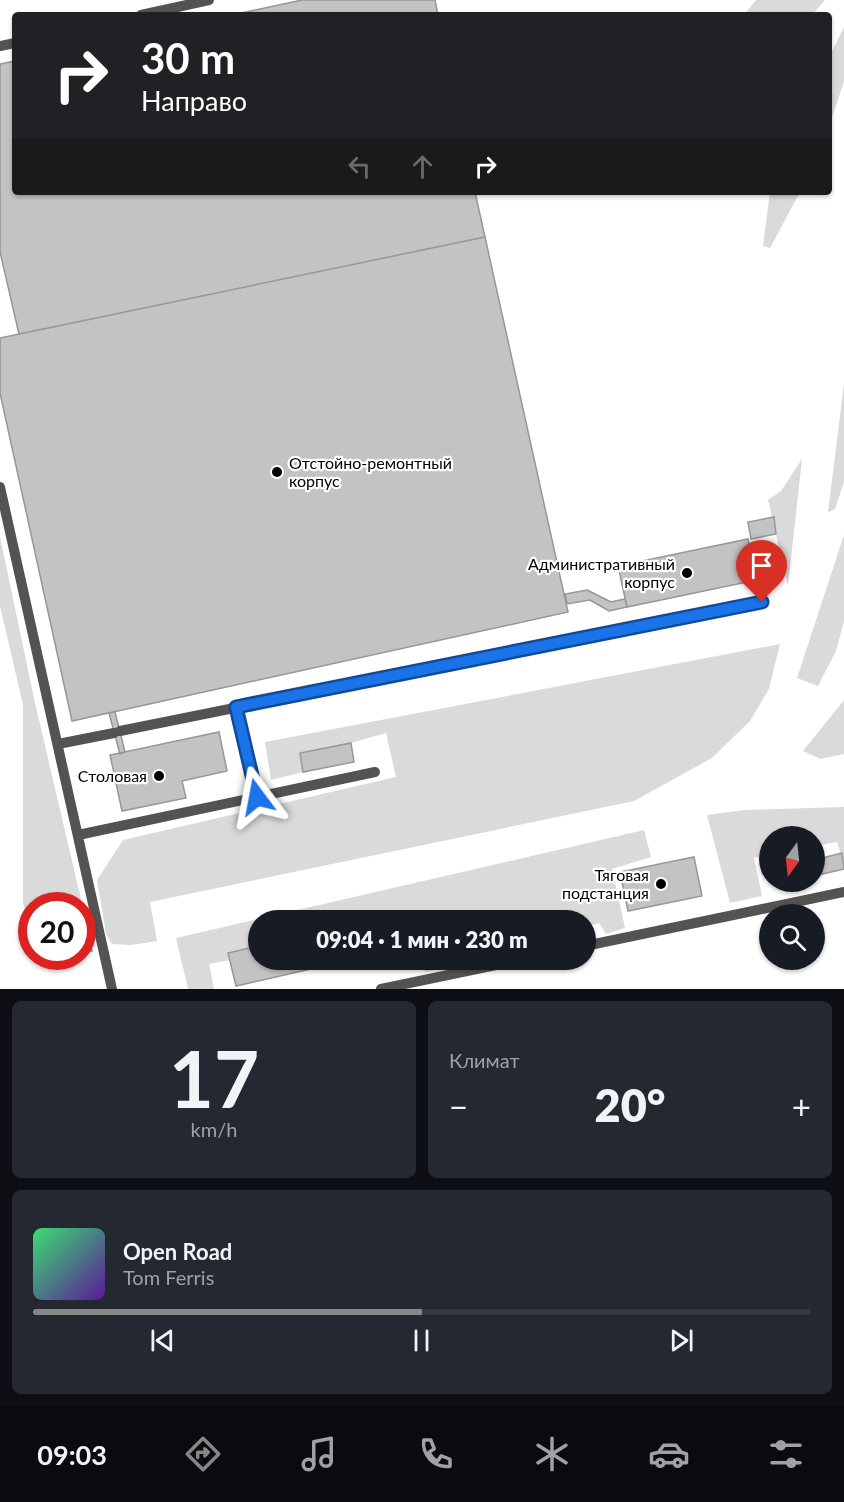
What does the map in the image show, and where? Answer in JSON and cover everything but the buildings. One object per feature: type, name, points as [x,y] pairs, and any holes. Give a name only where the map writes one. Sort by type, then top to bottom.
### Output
[{"type":"lane","points":[[155,12],[209,0]]},
{"type":"lane","points":[[0,487],[112,989]]},
{"type":"lane","points":[[57,744],[762,602]]},
{"type":"lane","points":[[236,707],[257,797]]},
{"type":"lane","points":[[78,835],[375,772]]},
{"type":"lane","points":[[596,944],[844,892]]},
{"type":"lane","points":[[381,989],[472,970]]},
{"type":"shaded area","points":[[756,0],[825,0],[815,12],[746,12]]},
{"type":"shaded area","points":[[844,27],[844,82],[832,117],[832,51]]},
{"type":"shaded area","points":[[770,195],[798,195],[770,248],[763,246]]},
{"type":"shaded area","points":[[844,384],[844,482],[835,509],[828,512]]},
{"type":"shaded area","points":[[802,459],[788,586],[768,500],[781,491]]},
{"type":"shaded area","points":[[844,535],[844,621],[836,651],[818,686],[797,678]]},
{"type":"shaded area","points":[[0,537],[35,703],[79,892],[23,892],[23,705],[0,606]]},
{"type":"shaded area","points":[[780,644],[769,689],[750,721],[712,758],[634,801],[150,902],[157,941],[131,945],[112,944],[106,934],[97,880],[123,840],[396,777],[386,733],[351,743],[300,753],[303,772],[271,780],[265,742]]},
{"type":"shaded area","points":[[844,700],[844,754],[821,759],[803,751]]},
{"type":"shaded area","points":[[844,807],[844,864],[837,842],[825,844],[825,826],[759,826],[759,857],[754,858],[759,892],[762,896],[730,903],[707,815],[744,810]]},
{"type":"shaded area","points":[[644,830],[651,857],[612,869],[625,928],[606,934],[599,923],[596,924],[596,910],[297,910]]},
{"type":"shaded area","points":[[248,921],[248,951],[230,960],[209,964],[214,989],[188,989],[176,938]]},
{"type":"place","name":"Отстойно-ремонтный корпус","points":[[277,472]]},
{"type":"place","name":"Административный корпус","points":[[687,573]]},
{"type":"place","name":"Столовая","points":[[159,776]]},
{"type":"place","name":"Тяговая подстанция","points":[[661,884]]},
{"type":"route","points":[[257,797],[236,707],[762,602]]}]
